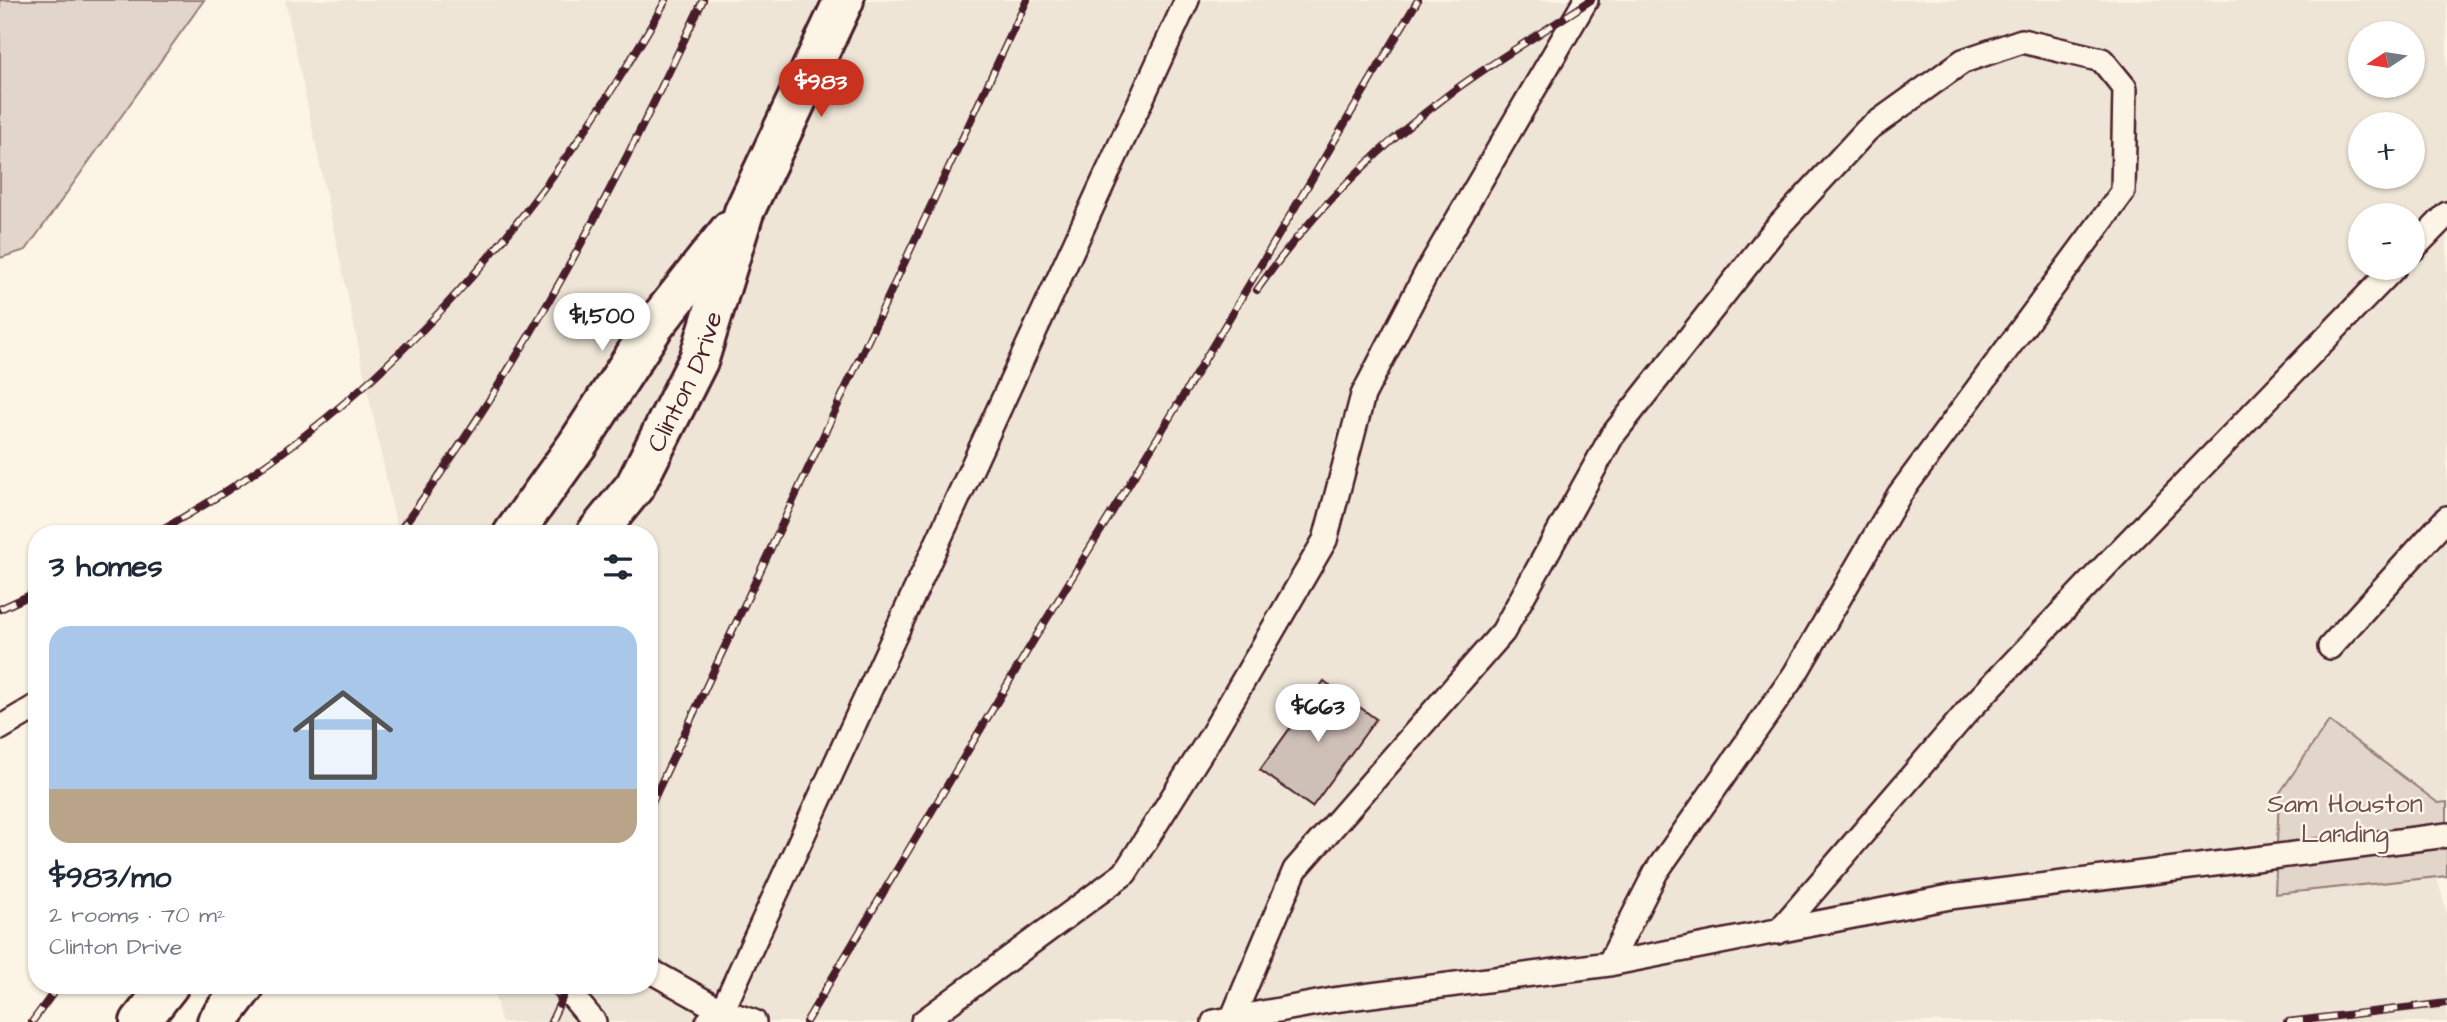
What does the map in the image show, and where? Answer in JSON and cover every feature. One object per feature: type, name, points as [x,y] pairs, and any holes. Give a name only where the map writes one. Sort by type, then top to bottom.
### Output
[{"type":"main road","name":"Clinton Drive","points":[[603,525],[635,486],[699,359],[744,212],[844,0]]},
{"type":"main road","name":"Clinton Drive","points":[[519,525],[577,445],[654,326],[744,212]]},
{"type":"main road","points":[[140,1022],[162,994]]},
{"type":"main road","points":[[217,1022],[238,994]]},
{"type":"lane","points":[[715,1017],[1187,0]]},
{"type":"lane","points":[[923,1022],[1125,873],[1210,738],[1325,540],[1363,395],[1427,272],[1586,0]]},
{"type":"lane","points":[[1223,1020],[1295,870],[1503,632],[1612,436],[1773,232],[1867,130],[1963,61],[2022,41],[2102,60],[2125,88],[2123,192],[1899,495],[1795,674],[1656,872],[1609,964]]},
{"type":"lane","points":[[2425,237],[2447,214]]},
{"type":"lane","points":[[1778,932],[1966,713],[2383,280]]},
{"type":"lane","points":[[2330,647],[2447,518]]},
{"type":"lane","points":[[0,728],[28,711]]},
{"type":"lane","points":[[1223,1020],[1333,1000],[1609,964],[1950,897],[2447,835]]},
{"type":"lane","points":[[658,976],[715,1017],[754,1022]]},
{"type":"lane","points":[[571,994],[594,1022]]},
{"type":"shaded area","points":[[285,0],[2447,0],[2447,802],[2438,803],[2275,894],[2437,877],[2447,914],[2447,1022],[501,1022],[495,994],[658,994],[658,525],[396,525]]},
{"type":"green space","points":[[0,0],[204,0],[26,250],[0,258]]},
{"type":"green space","name":"Sam Houston Landing","points":[[2329,721],[2438,803],[2447,802],[2447,876],[2275,894],[2279,794]]},
{"type":"building","points":[[1324,681],[1376,719],[1312,807],[1260,770]]},
{"type":"railway","points":[[168,525],[234,486],[310,431],[381,370],[447,304],[508,233],[565,158],[618,80],[666,0]]},
{"type":"railway","points":[[403,525],[485,407],[564,275],[636,139],[703,0]]},
{"type":"railway","points":[[658,790],[1027,0]]},
{"type":"railway","points":[[806,1022],[1418,0]]},
{"type":"railway","points":[[1257,290],[1323,208],[1397,136],[1469,80],[1591,0]]},
{"type":"railway","points":[[0,609],[28,596]]},
{"type":"railway","points":[[32,1022],[52,994]]},
{"type":"railway","points":[[551,1022],[564,994]]},
{"type":"railway","points":[[2287,1022],[2447,1003]]}]
